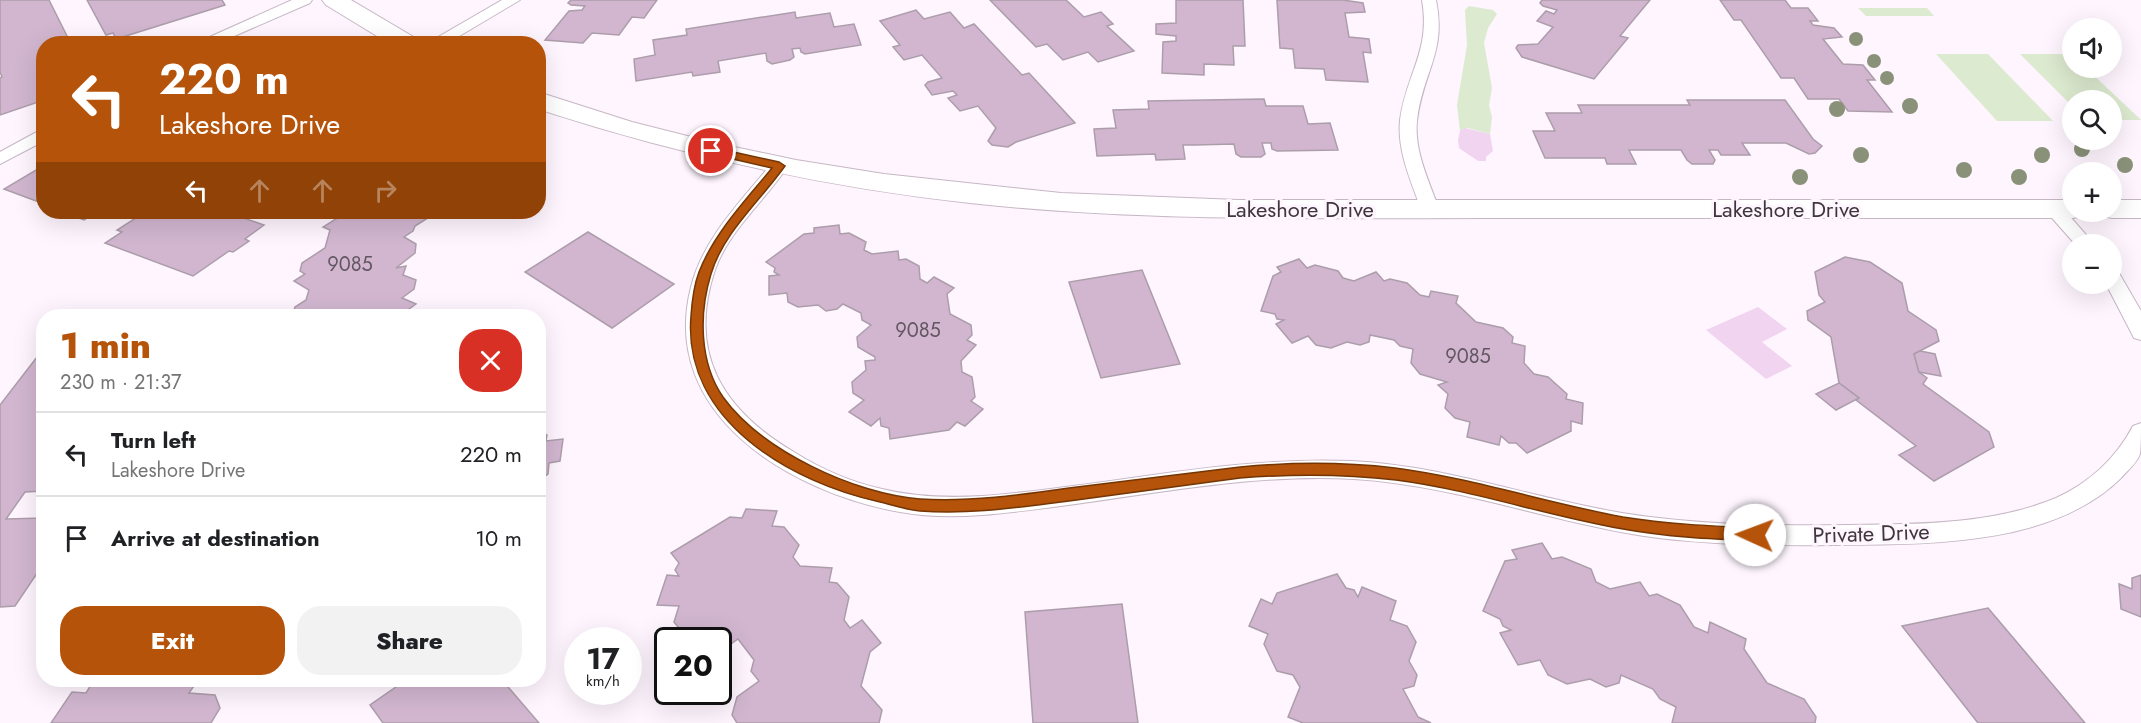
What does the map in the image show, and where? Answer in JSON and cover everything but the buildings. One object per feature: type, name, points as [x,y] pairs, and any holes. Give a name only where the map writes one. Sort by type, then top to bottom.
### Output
[{"type":"street","points":[[334,0],[395,36]]},
{"type":"street","name":"Lakeshore Drive","points":[[546,103],[648,135],[779,166],[898,185],[1081,203],[1205,208],[2062,209]]},
{"type":"street","points":[[2122,209],[2141,209]]},
{"type":"lane","points":[[221,36],[305,0]]},
{"type":"lane","points":[[448,36],[513,0]]},
{"type":"lane","points":[[1429,0],[1434,22],[1433,39],[1414,96],[1408,125],[1411,152],[1430,209]]},
{"type":"lane","points":[[0,159],[36,138]]},
{"type":"lane","name":"Private Drive","points":[[779,166],[721,241],[705,272],[699,299],[697,328],[699,353],[705,373],[717,399],[727,413],[768,448],[828,481],[899,502],[934,506],[983,506],[1240,472],[1313,468],[1396,474],[1592,517],[1665,529],[1777,535],[1899,535],[1978,528],[2025,517],[2068,502],[2121,464],[2134,447],[2141,432]]},
{"type":"lane","points":[[2122,294],[2141,333]]},
{"type":"green space","points":[[1469,6],[1493,10],[1497,14],[1488,28],[1484,43],[1492,88],[1489,105],[1492,117],[1490,134],[1468,128],[1460,131],[1457,105],[1467,45],[1465,10]]},
{"type":"green space","points":[[1858,8],[1927,8],[1934,16],[1866,16]]},
{"type":"green space","points":[[1936,54],[1988,54],[2053,121],[1997,121]]},
{"type":"green space","points":[[2020,54],[2062,54],[2062,78],[2097,78],[2109,90],[2062,90],[2062,96]]},
{"type":"green space","points":[[2122,102],[2141,120],[2122,120]]},
{"type":"shaded area","points":[[1465,128],[1490,134],[1493,151],[1486,157],[1486,161],[1478,161],[1459,148],[1460,131]]},
{"type":"shaded area","points":[[1758,307],[1787,329],[1762,342],[1792,366],[1766,379],[1706,330]]},
{"type":"route","points":[[711,151],[779,166],[721,241],[705,272],[699,299],[697,328],[699,353],[705,373],[717,399],[742,428],[797,466],[849,489],[908,504],[983,506],[1240,472],[1313,468],[1396,474],[1624,523],[1665,529],[1755,535]]}]
